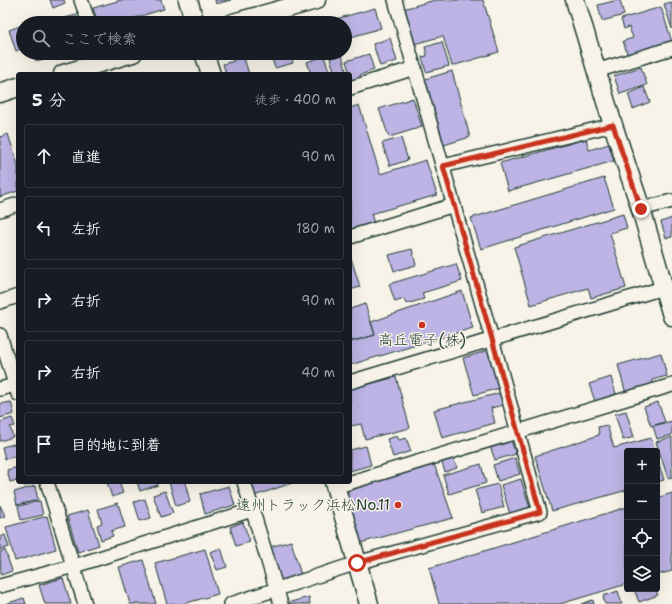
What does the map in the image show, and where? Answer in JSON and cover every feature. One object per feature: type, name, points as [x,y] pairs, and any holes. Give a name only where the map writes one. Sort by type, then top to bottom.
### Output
[{"type":"street","points":[[82,0],[87,16]]},
{"type":"street","points":[[188,0],[193,16]]},
{"type":"street","points":[[258,16],[316,0]]},
{"type":"street","points":[[231,604],[357,563],[540,512],[395,0]]},
{"type":"street","points":[[575,0],[613,125],[641,209],[672,316]]},
{"type":"street","points":[[596,71],[672,48]]},
{"type":"street","points":[[68,72],[95,60]]},
{"type":"street","points":[[206,60],[210,72]]},
{"type":"street","points":[[352,87],[415,68]]},
{"type":"street","points":[[0,93],[16,89]]},
{"type":"street","points":[[443,166],[613,125]]},
{"type":"street","points":[[641,209],[672,200]]},
{"type":"street","points":[[0,210],[16,205]]},
{"type":"street","points":[[352,236],[454,205]]},
{"type":"street","points":[[352,381],[663,288]]},
{"type":"street","points":[[0,302],[16,297]]},
{"type":"street","points":[[0,335],[16,385]]},
{"type":"street","points":[[352,480],[518,432],[672,385]]},
{"type":"street","points":[[0,389],[16,388]]},
{"type":"street","points":[[48,484],[85,604]]},
{"type":"street","points":[[245,484],[281,604]]},
{"type":"street","points":[[334,485],[369,604]]},
{"type":"street","points":[[0,586],[74,566],[252,510]]},
{"type":"building","points":[[50,0],[64,0],[65,3],[53,8]]},
{"type":"building","points":[[121,0],[161,0],[164,9],[141,16],[96,16],[93,8]]},
{"type":"building","points":[[215,0],[231,0],[216,4]]},
{"type":"building","points":[[435,0],[483,0],[499,52],[452,66],[443,36],[414,44],[403,9]]},
{"type":"building","points":[[620,0],[624,15],[602,21],[598,5]]},
{"type":"building","points":[[672,2],[672,29],[664,4]]},
{"type":"building","points":[[661,7],[672,42],[628,56],[623,41],[633,38],[629,27],[624,29],[621,19]]},
{"type":"building","points":[[375,8],[381,28],[352,37],[352,16],[347,16]]},
{"type":"building","points":[[16,28],[16,51],[9,30]]},
{"type":"building","points":[[390,38],[397,61],[380,66],[373,44]]},
{"type":"building","points":[[442,42],[449,66],[426,72],[422,57],[427,56],[425,47]]},
{"type":"building","points":[[369,54],[374,70],[360,75],[362,78],[352,81],[352,72],[349,72],[346,61]]},
{"type":"building","points":[[245,60],[248,72],[225,72],[223,64]]},
{"type":"building","points":[[272,60],[292,60],[293,63],[275,68]]},
{"type":"building","points":[[313,60],[325,60],[329,72],[310,72],[307,62]]},
{"type":"building","points":[[331,60],[343,60],[346,72],[334,72]]},
{"type":"building","points":[[641,67],[647,85],[620,94],[614,76]]},
{"type":"building","points":[[452,71],[470,137],[444,145],[425,79]]},
{"type":"building","points":[[644,87],[650,102],[633,109],[628,94]]},
{"type":"building","points":[[413,98],[422,127],[389,137],[379,109]]},
{"type":"building","points":[[359,105],[380,174],[426,160],[437,195],[371,214],[374,223],[352,230],[352,107]]},
{"type":"building","points":[[8,134],[16,159],[16,192],[0,197],[0,137]]},
{"type":"building","points":[[401,138],[408,160],[390,166],[382,143]]},
{"type":"building","points":[[586,139],[589,150],[609,144],[614,161],[508,191],[500,163]]},
{"type":"building","points":[[604,178],[614,208],[481,249],[471,218]]},
{"type":"building","points":[[623,214],[627,228],[610,233],[626,288],[591,298],[588,288],[531,305],[514,247]]},
{"type":"building","points":[[672,218],[672,237],[666,238],[661,222]]},
{"type":"building","points":[[412,249],[416,265],[394,271],[389,255]]},
{"type":"building","points":[[352,261],[360,287],[352,289]]},
{"type":"building","points":[[456,264],[462,281],[422,293],[424,299],[406,304],[404,299],[395,302],[389,284]]},
{"type":"building","name":"高丘電子(株)","points":[[462,291],[473,328],[352,364],[352,341],[375,335],[371,322]]},
{"type":"building","name":"高丘電子(株)","points":[[365,304],[375,335],[352,341],[352,308]]},
{"type":"building","points":[[489,350],[500,388],[474,395],[463,358]]},
{"type":"building","points":[[661,353],[667,376],[652,380],[654,386],[626,394],[618,365]]},
{"type":"building","points":[[396,377],[410,428],[365,439],[361,424],[352,426],[352,388]]},
{"type":"building","points":[[611,377],[616,394],[595,401],[589,384]]},
{"type":"building","points":[[500,393],[504,405],[491,408],[495,423],[442,438],[434,410]]},
{"type":"building","points":[[11,402],[14,414],[0,418],[0,404]]},
{"type":"building","points":[[658,402],[665,422],[651,426],[644,407]]},
{"type":"building","points":[[626,411],[634,437],[623,440],[615,414]]},
{"type":"building","points":[[12,418],[15,426],[10,427],[13,437],[0,441],[0,422]]},
{"type":"building","points":[[672,421],[672,435],[657,439],[653,426]]},
{"type":"building","points":[[607,425],[614,448],[651,438],[654,448],[624,448],[624,491],[552,511],[535,456],[599,435],[598,427]]},
{"type":"building","points":[[397,436],[399,440],[406,438],[411,451],[393,457],[387,439]]},
{"type":"building","points":[[672,437],[672,477],[668,478],[660,454],[660,448],[658,448],[656,442]]},
{"type":"building","points":[[511,440],[516,454],[495,460],[490,446]]},
{"type":"building","points":[[16,444],[16,456],[5,459],[2,447]]},
{"type":"building","points":[[366,446],[371,465],[352,470],[352,450]]},
{"type":"building","points":[[453,457],[457,468],[445,472],[441,460]]},
{"type":"building","points":[[515,458],[520,474],[498,481],[493,465]]},
{"type":"building","name":"遠州トラック浜松No.11","points":[[434,464],[453,518],[360,543],[344,492]]},
{"type":"building","points":[[481,464],[486,483],[449,494],[443,475]]},
{"type":"building","points":[[660,467],[664,480],[660,481]]},
{"type":"building","points":[[16,468],[16,480],[10,482],[7,470]]},
{"type":"building","points":[[521,479],[530,508],[510,514],[501,485]]},
{"type":"building","points":[[108,484],[120,484],[123,493],[112,497]]},
{"type":"building","points":[[138,484],[158,484],[158,485],[140,491]]},
{"type":"building","points":[[170,484],[186,484],[190,502],[176,506]]},
{"type":"building","points":[[250,484],[289,484],[254,496]]},
{"type":"building","points":[[498,484],[504,507],[482,513],[475,490]]},
{"type":"building","points":[[35,486],[38,500],[17,505],[14,492]]},
{"type":"building","points":[[229,486],[235,505],[205,514],[200,494]]},
{"type":"building","points":[[165,491],[173,513],[161,517],[153,495]]},
{"type":"building","points":[[672,493],[672,571],[660,574],[660,520],[660,497]]},
{"type":"building","points":[[145,499],[151,518],[140,521],[134,502]]},
{"type":"building","points":[[40,501],[43,515],[21,520],[18,506]]},
{"type":"building","points":[[118,503],[125,527],[111,531],[113,536],[101,540],[97,525],[102,523],[98,509]]},
{"type":"building","points":[[0,505],[5,516],[0,518]]},
{"type":"building","points":[[624,508],[624,585],[560,604],[439,604],[429,568]]},
{"type":"building","points":[[88,510],[99,545],[78,552],[67,516]]},
{"type":"building","points":[[47,516],[56,549],[15,561],[6,527]]},
{"type":"building","points":[[243,522],[250,542],[236,546],[230,527]]},
{"type":"building","points":[[5,535],[9,547],[0,550],[0,537]]},
{"type":"building","points":[[291,541],[301,575],[280,581],[270,547]]},
{"type":"building","points":[[221,548],[227,567],[217,570],[210,552]]},
{"type":"building","points":[[205,549],[218,594],[183,604],[167,604],[155,563]]},
{"type":"building","points":[[5,550],[12,571],[1,575],[0,552]]},
{"type":"building","points":[[143,560],[156,604],[130,604],[119,567]]},
{"type":"building","points":[[63,578],[71,604],[45,604],[39,585]]},
{"type":"building","points":[[618,591],[622,604],[605,604],[603,596]]},
{"type":"building","points":[[635,592],[656,592],[658,595],[639,602]]},
{"type":"building","points":[[309,597],[310,604],[287,604],[287,603]]},
{"type":"building","points":[[24,598],[26,604],[5,604]]},
{"type":"building","points":[[593,600],[594,604],[581,604]]},
{"type":"place","name":"高丘電子(株)","points":[[422,325]]},
{"type":"place","name":"遠州トラック浜松No.11","points":[[398,505]]},
{"type":"route","points":[[357,563],[540,512],[443,166],[613,125],[641,209]]}]
